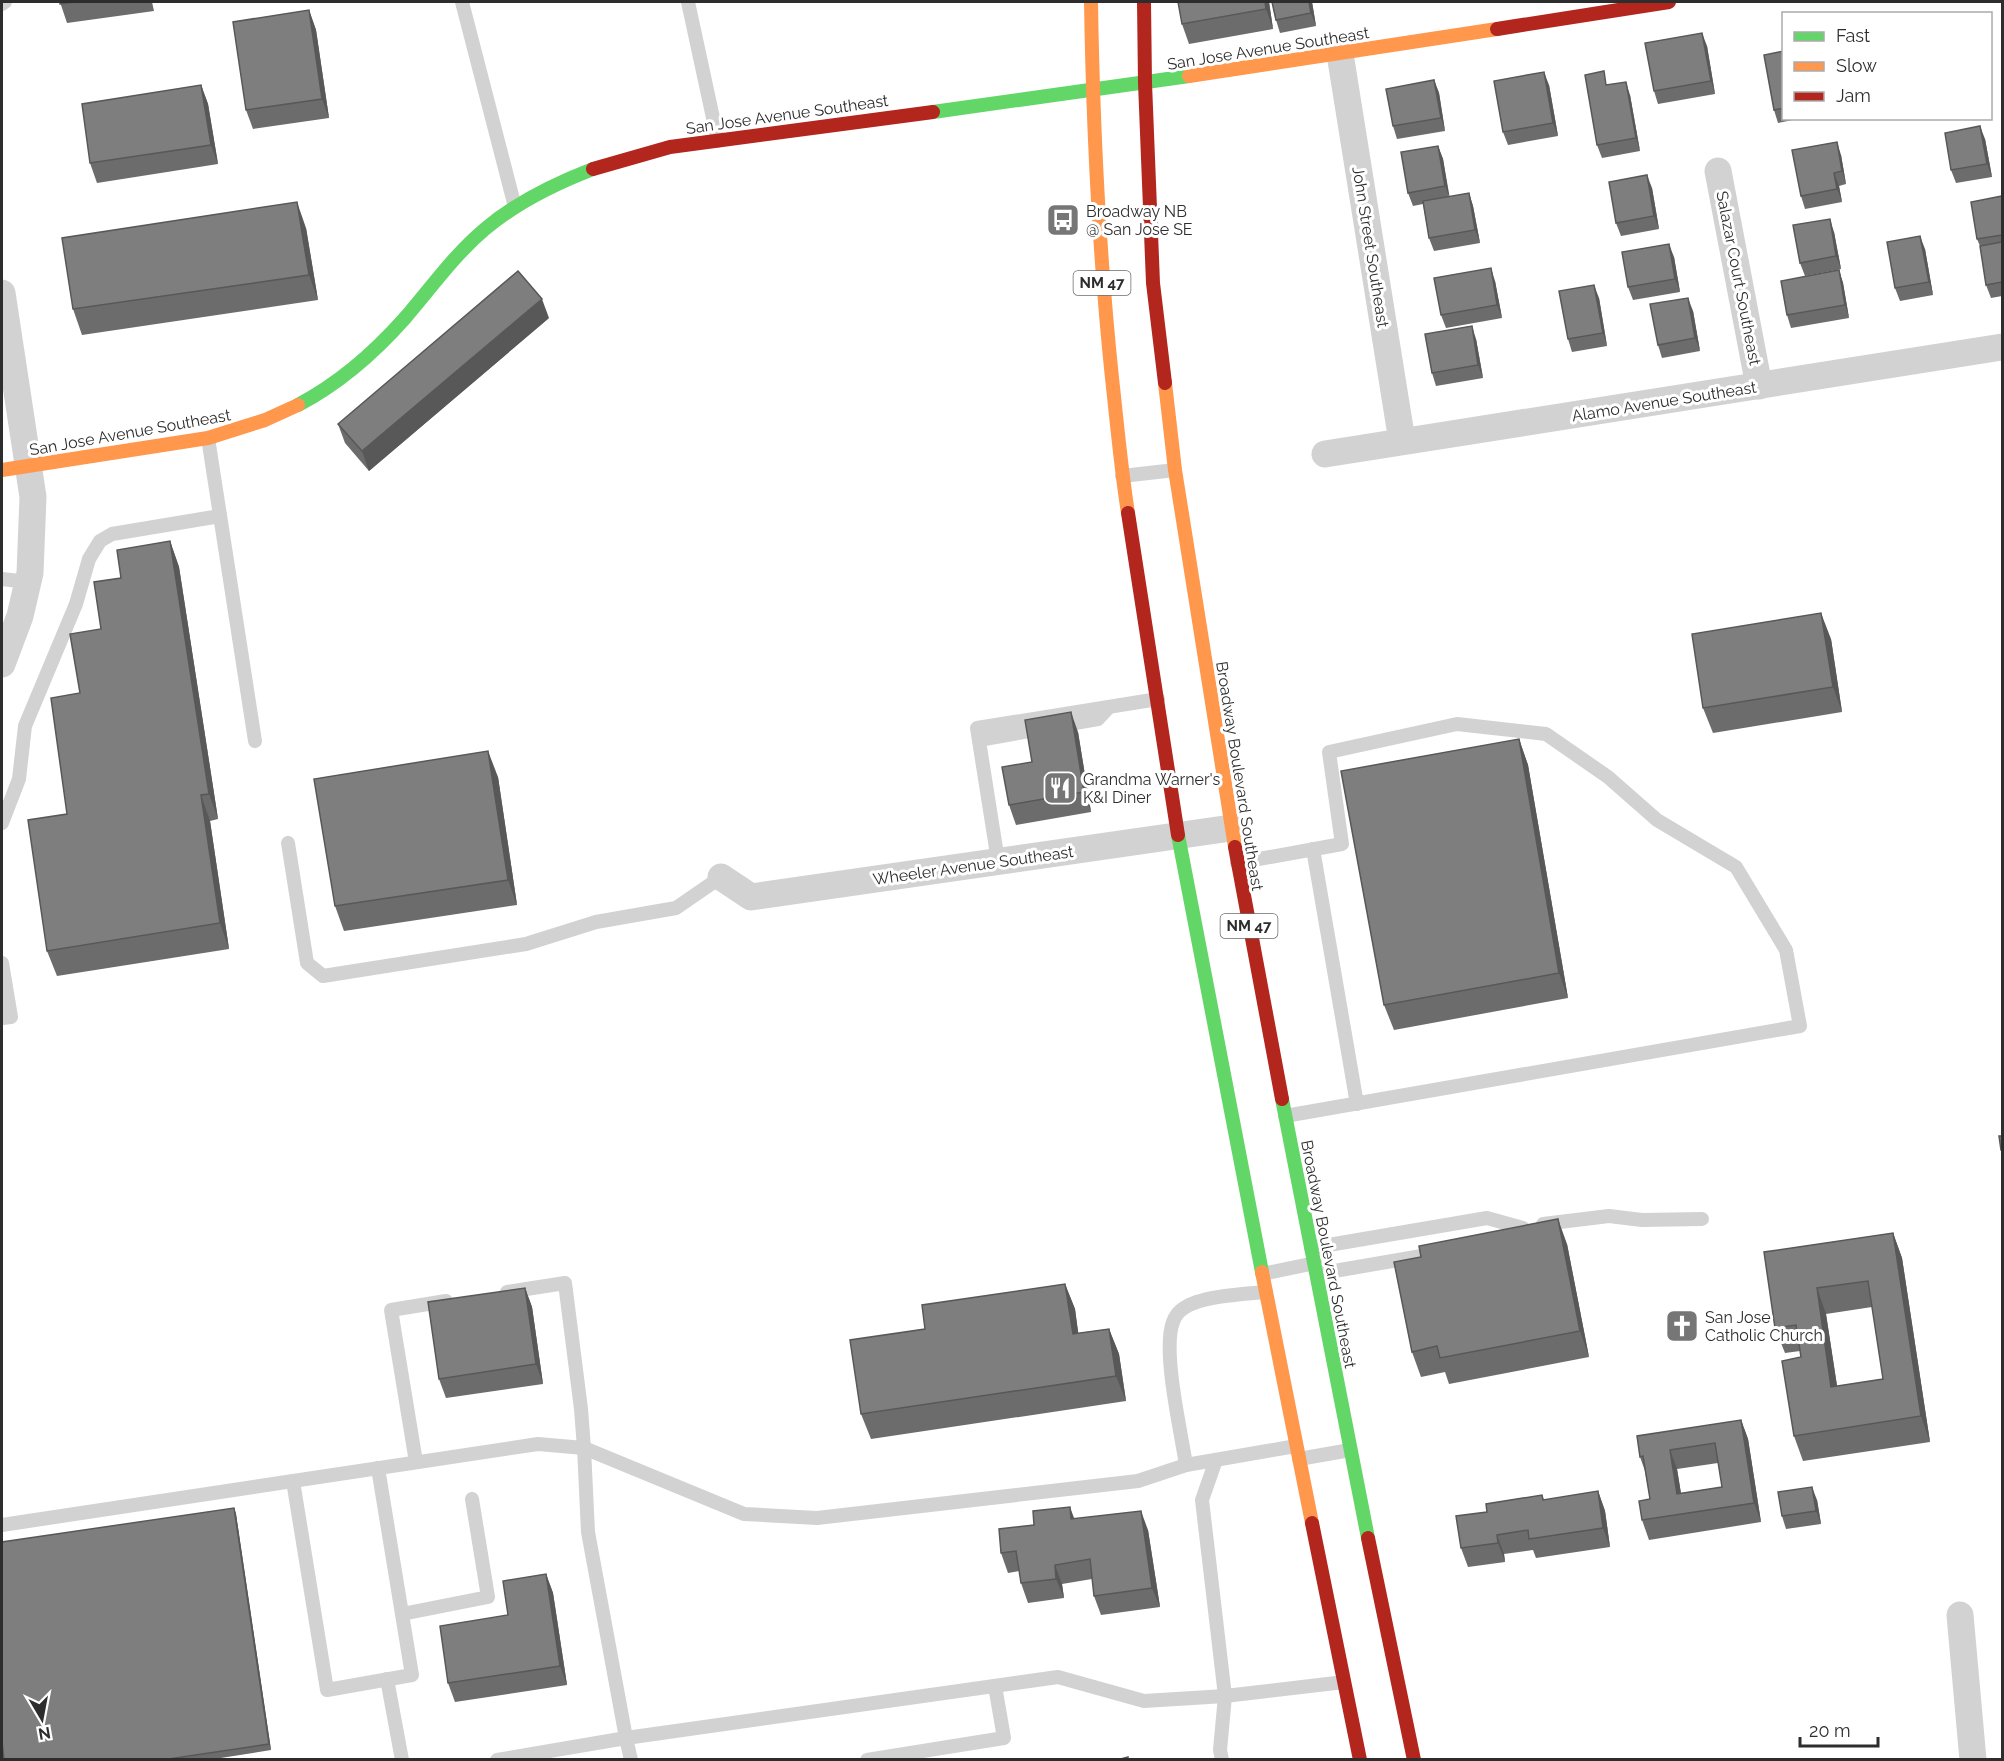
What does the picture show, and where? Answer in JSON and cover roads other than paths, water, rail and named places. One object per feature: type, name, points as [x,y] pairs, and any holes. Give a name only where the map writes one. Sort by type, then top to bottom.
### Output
[{"type":"main road","name":"NM 47","points":[[1091,2],[1092,90],[1103,291],[1122,476],[1178,836],[1297,1453],[1360,1760]]},
{"type":"main road","name":"Broadway Boulevard Southeast","points":[[1144,2],[1153,284],[1175,470],[1237,863],[1350,1450],[1414,1760]]},
{"type":"main road","name":"San Jose Avenue Southeast","points":[[2,470],[208,438],[240,429],[315,396],[353,371],[403,321],[463,250],[485,229],[530,197],[558,182],[595,167],[670,147],[1145,83],[1669,2]]},
{"type":"street","name":"John Street Southeast","points":[[1340,54],[1402,441]]},
{"type":"street","name":"Salazar Court Southeast","points":[[1718,171],[1759,386]]},
{"type":"street","points":[[2,293],[33,496],[28,582],[20,616],[2,664]]},
{"type":"street","name":"Alamo Avenue Southeast","points":[[1325,454],[2002,348]]},
{"type":"street","name":"Wheeler Avenue Southeast","points":[[721,877],[751,897],[1231,828]]},
{"type":"street","points":[[1960,1615],[1973,1760]]},
{"type":"lane","points":[[462,2],[515,207]]},
{"type":"lane","points":[[688,2],[718,141]]},
{"type":"lane","points":[[208,438],[255,741]]},
{"type":"lane","points":[[1122,476],[1175,470]]},
{"type":"lane","points":[[2,823],[19,779],[25,726],[76,604],[89,559],[100,541],[112,534],[220,516]]},
{"type":"lane","points":[[2,579],[28,582]]},
{"type":"lane","points":[[998,861],[977,728],[1158,699]]},
{"type":"lane","points":[[1237,863],[1342,844],[1329,752],[1457,724],[1546,734],[1608,777],[1657,820],[1736,867],[1785,950],[1800,1026],[1285,1116]]},
{"type":"lane","points":[[288,843],[307,963],[323,976],[526,944],[596,922],[676,908],[721,877]]},
{"type":"lane","points":[[1313,849],[1357,1104]]},
{"type":"lane","points":[[2,963],[11,1017],[2,1018]]},
{"type":"lane","points":[[1496,1243],[1523,1228],[1591,1216],[1642,1220],[1702,1219]]},
{"type":"lane","points":[[1311,1248],[1487,1218],[1523,1228]]},
{"type":"lane","points":[[1262,1274],[1449,1251]]},
{"type":"lane","points":[[495,1294],[565,1283],[581,1410],[588,1532],[631,1760]]},
{"type":"lane","points":[[1186,1465],[1169,1353],[1172,1324],[1176,1314],[1186,1306],[1221,1296],[1266,1292]]},
{"type":"lane","points":[[416,1462],[391,1310],[460,1299]]},
{"type":"lane","points":[[2,1525],[538,1444],[584,1449],[744,1514],[817,1518],[1138,1481],[1186,1465],[1216,1460],[1350,1450]]},
{"type":"lane","points":[[1216,1460],[1202,1500],[1225,1696],[1220,1750],[1222,1760]]},
{"type":"lane","points":[[293,1481],[327,1690],[412,1675],[378,1468]]},
{"type":"lane","points":[[402,1614],[488,1597],[472,1499]]},
{"type":"lane","points":[[497,1760],[626,1738],[1058,1677],[1144,1701],[1225,1696],[1344,1682]]},
{"type":"lane","points":[[387,1679],[402,1760]]},
{"type":"lane","points":[[867,1760],[1004,1738],[995,1686]]},
{"type":"place","name":"Broadway NB @ San Jose SE","points":[[1063,220]]},
{"type":"place","name":"Grandma Warner's K&I Diner","points":[[1060,788]]},
{"type":"place","name":"San Jose Catholic Church","points":[[1682,1326]]}]
